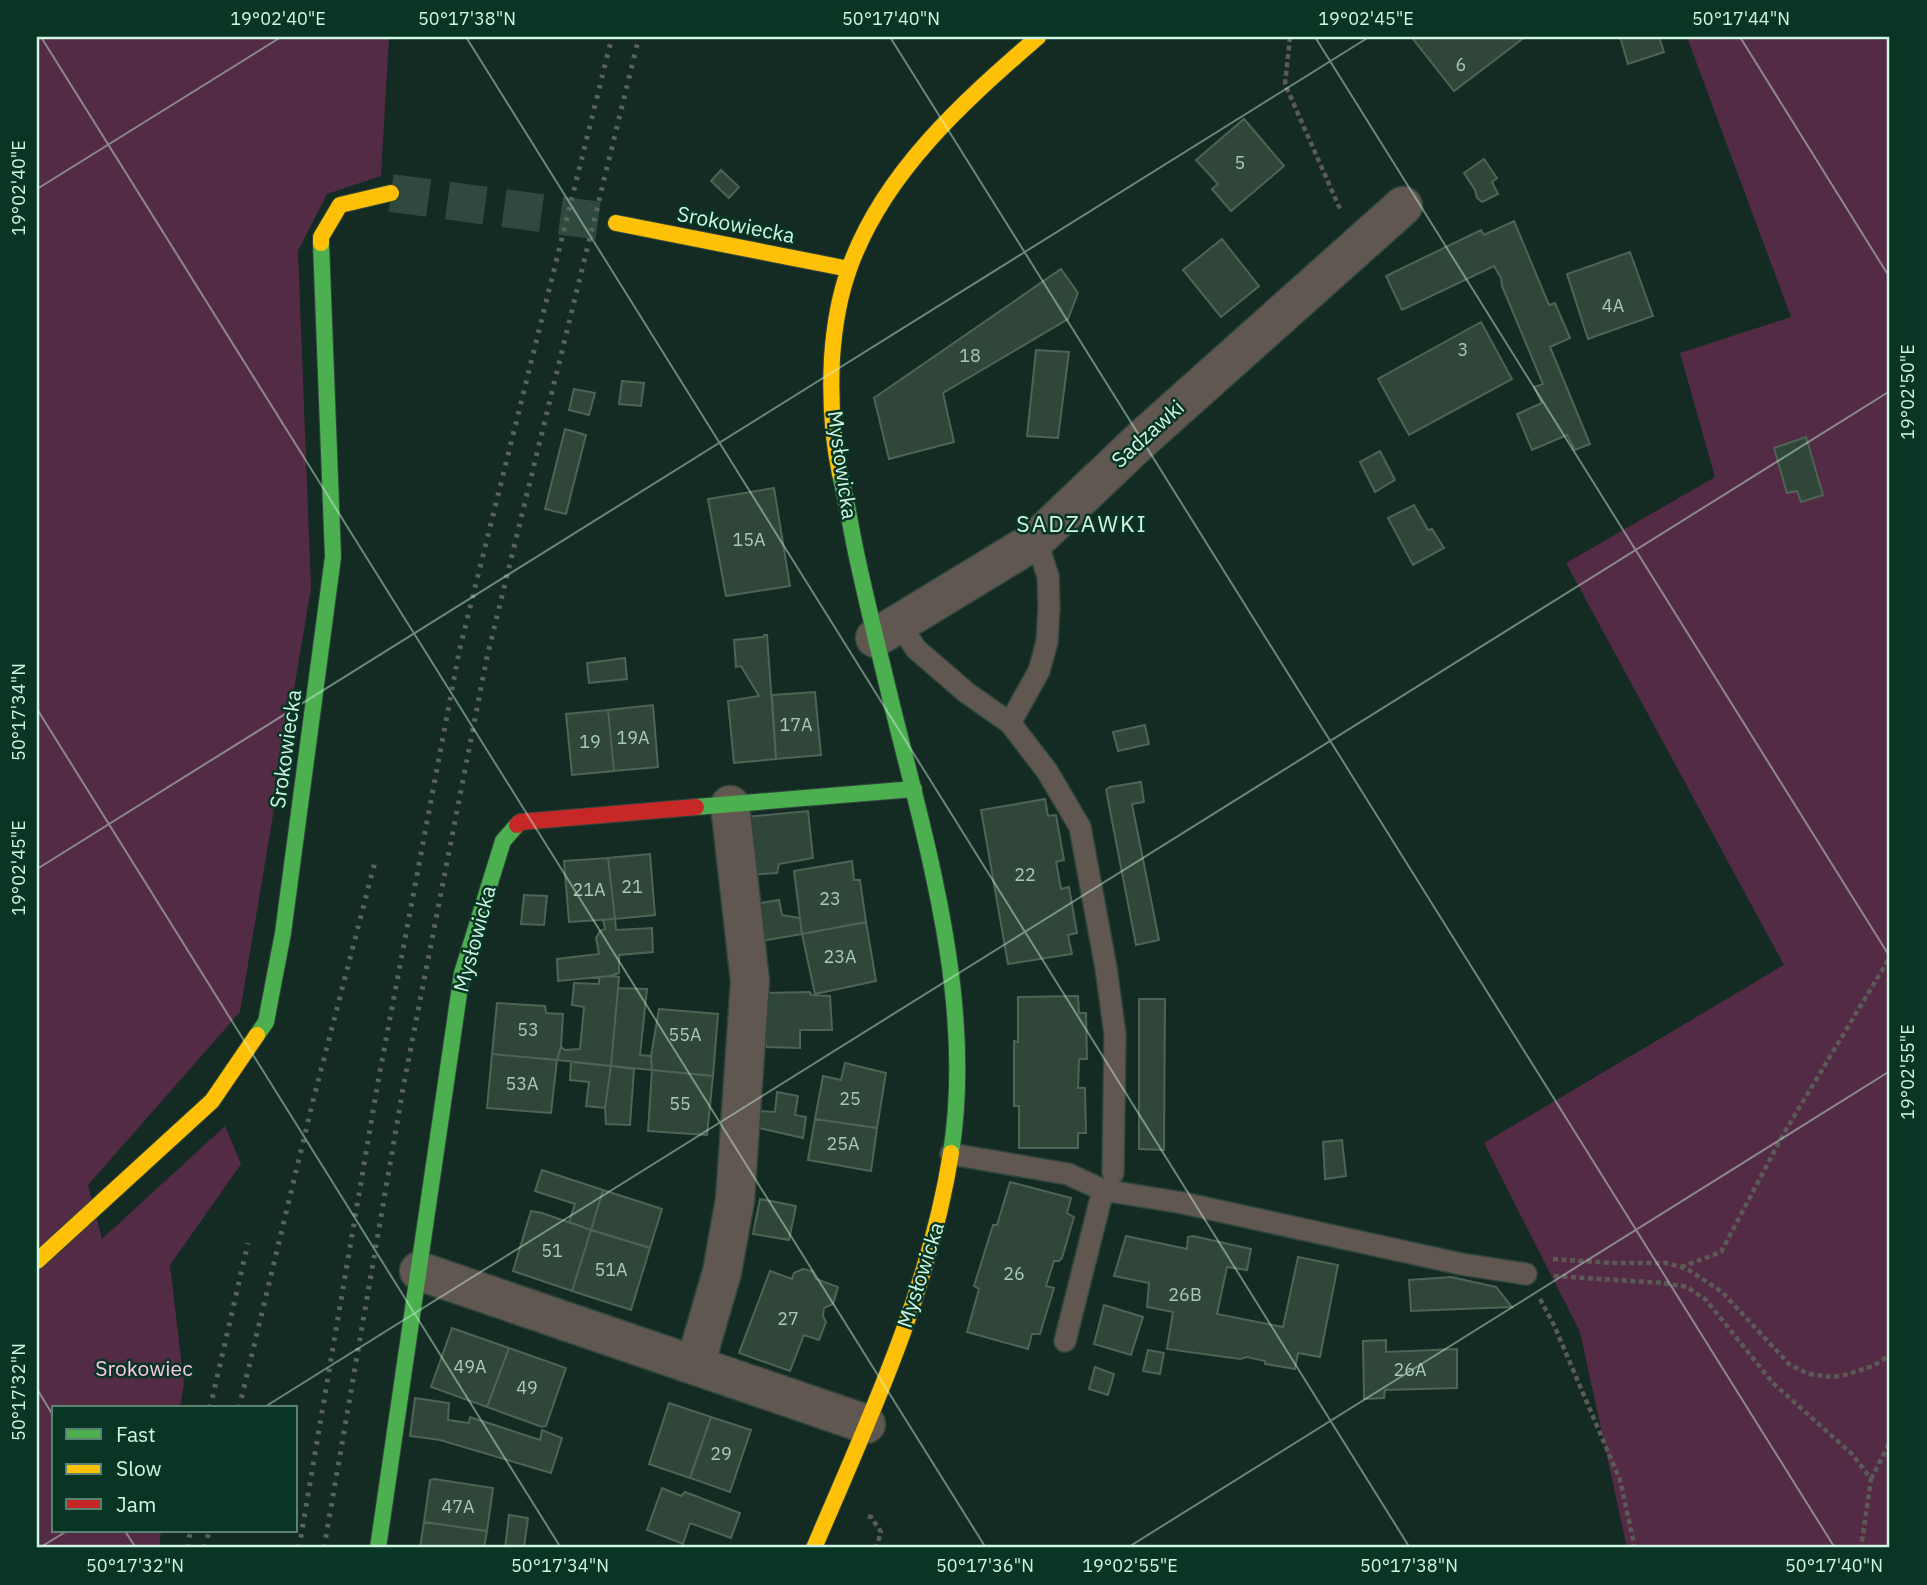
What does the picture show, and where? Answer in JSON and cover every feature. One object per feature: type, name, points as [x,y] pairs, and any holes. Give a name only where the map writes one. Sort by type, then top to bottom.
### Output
[{"type":"street","name":"Mysłowicka","points":[[814,1548],[907,1323],[929,1257],[945,1198],[956,1116],[958,1071],[956,1027],[944,928],[914,789],[887,631],[855,550],[833,429],[833,358],[837,321],[849,269],[875,213],[904,172],[946,122],[1038,37]]},
{"type":"street","name":"Srokowiecka","points":[[37,1261],[212,1101],[266,1022],[282,933],[333,557],[321,237],[340,205],[391,193]]},
{"type":"street","name":"Sadzawki","points":[[887,631],[1036,540],[1141,440],[1403,206]]},
{"type":"street","name":"Srokowiecka","points":[[616,223],[849,269]]},
{"type":"street","name":"Mysłowicka","points":[[378,1548],[462,973],[503,841],[520,822],[914,789]]},
{"type":"street","points":[[695,1365],[722,1272],[735,1200],[750,981],[730,805]]},
{"type":"street","points":[[419,1271],[866,1424]]},
{"type":"lane","points":[[1010,723],[1039,671],[1047,642],[1048,576],[1036,540]]},
{"type":"lane","points":[[887,631],[916,649],[967,693],[1010,723],[1047,771],[1080,827],[1106,968],[1115,1034],[1108,1181],[1065,1341]]},
{"type":"lane","points":[[951,1154],[1108,1181],[1183,1203],[1461,1264],[1526,1274]]},
{"type":"path","points":[[1290,37],[1285,84],[1357,247]]},
{"type":"path","points":[[1681,1267],[1721,1252],[1784,1133],[1890,957]]},
{"type":"path","points":[[1526,1274],[1687,1287],[1706,1300],[1773,1384],[1853,1455],[1871,1479]]},
{"type":"path","points":[[1526,1274],[1554,1325],[1620,1480],[1635,1548]]},
{"type":"path","points":[[1861,1548],[1871,1479],[1890,1442]]},
{"type":"path","points":[[871,1517],[882,1535],[876,1548]]},
{"type":"green space","name":"Srokowiec","points":[[37,37],[389,37],[381,176],[327,194],[298,251],[311,588],[240,1012],[88,1185],[102,1239],[225,1126],[241,1164],[170,1265],[184,1384],[180,1406],[52,1406],[52,1532],[161,1532],[159,1548],[37,1548]]},
{"type":"green space","points":[[1687,37],[1890,37],[1890,1548],[1627,1548],[1580,1332],[1484,1143],[1784,965],[1566,563],[1715,477],[1680,353],[1791,317]]},
{"type":"building","points":[[1525,37],[1454,91],[1413,39]]},
{"type":"building","points":[[1620,37],[1659,37],[1664,52],[1628,64]]},
{"type":"building","points":[[1244,119],[1284,166],[1231,211],[1212,189],[1218,184],[1196,160]]},
{"type":"building","points":[[1484,159],[1497,178],[1492,182],[1498,194],[1482,202],[1477,198],[1464,173]]},
{"type":"building","points":[[721,170],[739,187],[729,198],[711,181]]},
{"type":"building","points":[[1514,221],[1549,305],[1555,303],[1570,338],[1550,347],[1590,444],[1575,450],[1567,435],[1532,450],[1517,414],[1542,403],[1534,387],[1543,384],[1494,266],[1402,310],[1386,276],[1481,230],[1484,235]]},
{"type":"building","points":[[1222,239],[1259,286],[1221,317],[1183,270]]},
{"type":"building","points":[[1630,252],[1653,316],[1588,339],[1567,274]]},
{"type":"building","points":[[1061,269],[1078,293],[1068,319],[943,393],[954,442],[889,459],[874,398]]},
{"type":"building","points":[[1481,322],[1512,379],[1409,435],[1378,379]]},
{"type":"building","points":[[1036,350],[1069,352],[1058,438],[1027,436]]},
{"type":"building","points":[[622,381],[644,383],[641,406],[619,404]]},
{"type":"building","points":[[574,389],[595,393],[589,415],[569,410]]},
{"type":"building","points":[[565,429],[586,435],[566,514],[545,509]]},
{"type":"building","points":[[1806,437],[1823,495],[1801,502],[1797,491],[1787,493],[1774,448]]},
{"type":"building","points":[[1380,451],[1395,480],[1375,492],[1360,462]]},
{"type":"building","points":[[774,488],[790,586],[726,596],[708,499]]},
{"type":"building","points":[[1414,505],[1428,530],[1432,529],[1444,548],[1413,565],[1388,518]]},
{"type":"building","points":[[767,635],[776,759],[734,763],[728,701],[759,696],[741,666],[736,667],[734,640]]},
{"type":"building","points":[[625,658],[627,679],[589,683],[587,663]]},
{"type":"building","points":[[815,692],[821,755],[776,759],[772,695]]},
{"type":"building","points":[[653,705],[658,767],[614,771],[608,710]]},
{"type":"building","points":[[608,710],[614,771],[572,775],[566,714]]},
{"type":"building","points":[[1145,725],[1149,744],[1118,751],[1113,732]]},
{"type":"building","points":[[1141,782],[1144,802],[1132,804],[1159,940],[1136,945],[1106,790]]},
{"type":"building","points":[[1045,799],[1048,816],[1056,815],[1064,860],[1056,862],[1061,889],[1069,887],[1077,933],[1068,935],[1072,954],[1008,964],[981,810]]},
{"type":"building","points":[[808,811],[813,858],[779,864],[777,873],[746,875],[746,817]]},
{"type":"building","points":[[650,854],[655,915],[615,919],[608,858]]},
{"type":"building","points":[[608,858],[615,919],[569,922],[564,861]]},
{"type":"building","points":[[852,861],[854,880],[860,880],[866,922],[802,934],[794,871]]},
{"type":"building","points":[[524,895],[547,896],[544,925],[521,924]]},
{"type":"building","points":[[779,900],[782,915],[800,918],[802,934],[756,942],[749,905]]},
{"type":"building","points":[[615,919],[616,930],[652,928],[653,952],[619,955],[619,973],[610,976],[558,981],[557,959],[599,954],[596,938],[600,931],[605,929],[603,920]]},
{"type":"building","points":[[866,922],[876,981],[815,994],[802,934]]},
{"type":"building","points":[[599,977],[619,977],[611,1066],[557,1060],[561,1047],[565,1050],[580,1049],[584,1007],[572,1005],[574,983],[599,984]]},
{"type":"building","points":[[618,988],[647,989],[640,1055],[651,1056],[652,1070],[611,1066]]},
{"type":"building","points":[[810,992],[811,995],[830,996],[832,1030],[800,1030],[800,1048],[766,1047],[762,993]]},
{"type":"building","points":[[1078,996],[1079,1013],[1086,1013],[1087,1059],[1079,1059],[1078,1088],[1085,1088],[1086,1133],[1078,1133],[1078,1148],[1019,1148],[1019,1106],[1014,1106],[1014,1041],[1018,1042],[1018,997]]},
{"type":"building","points":[[1139,999],[1165,999],[1164,1150],[1139,1149]]},
{"type":"building","points":[[497,1003],[545,1006],[546,1013],[563,1014],[561,1047],[557,1060],[492,1054]]},
{"type":"building","points":[[659,1009],[718,1014],[713,1076],[652,1070],[651,1056]]},
{"type":"building","points":[[492,1054],[557,1060],[551,1113],[487,1108]]},
{"type":"building","points":[[571,1062],[611,1066],[605,1108],[586,1106],[589,1082],[570,1080]]},
{"type":"building","points":[[845,1063],[886,1073],[877,1128],[815,1119],[823,1076],[841,1080]]},
{"type":"building","points":[[611,1066],[634,1069],[630,1125],[606,1124],[605,1108]]},
{"type":"building","points":[[652,1070],[713,1076],[707,1135],[648,1131]]},
{"type":"building","points":[[777,1092],[798,1096],[795,1115],[806,1117],[803,1138],[759,1128],[760,1111],[775,1112]]},
{"type":"building","points":[[815,1119],[877,1128],[871,1171],[808,1160]]},
{"type":"building","points":[[1342,1140],[1346,1176],[1325,1179],[1323,1142]]},
{"type":"building","points":[[542,1170],[603,1190],[591,1230],[569,1222],[575,1204],[535,1191]]},
{"type":"building","points":[[1010,1182],[1071,1198],[1067,1213],[1074,1217],[1062,1258],[1054,1261],[1046,1286],[1054,1288],[1040,1334],[1032,1334],[1028,1349],[967,1332],[979,1289],[974,1286]]},
{"type":"building","points":[[603,1190],[662,1209],[650,1248],[591,1230]]},
{"type":"building","points":[[760,1199],[796,1206],[789,1240],[753,1234]]},
{"type":"building","points":[[531,1211],[591,1230],[572,1291],[513,1271]]},
{"type":"building","points":[[591,1230],[650,1248],[631,1310],[572,1291]]},
{"type":"building","points":[[1126,1236],[1187,1249],[1188,1237],[1193,1236],[1251,1249],[1247,1270],[1227,1267],[1217,1314],[1283,1327],[1298,1257],[1338,1265],[1320,1357],[1298,1353],[1295,1369],[1265,1364],[1265,1361],[1247,1357],[1240,1359],[1167,1349],[1173,1312],[1147,1307],[1149,1283],[1114,1276]]},
{"type":"building","points":[[803,1269],[812,1271],[816,1279],[838,1287],[833,1304],[824,1308],[823,1316],[826,1322],[819,1340],[804,1335],[790,1371],[739,1353],[770,1271],[792,1279],[794,1273]]},
{"type":"building","points":[[1451,1277],[1496,1287],[1512,1307],[1411,1311],[1409,1280]]},
{"type":"building","points":[[1104,1305],[1143,1317],[1131,1355],[1094,1344]]},
{"type":"building","points":[[452,1328],[509,1348],[487,1407],[431,1387]]},
{"type":"building","points":[[1386,1340],[1386,1352],[1457,1349],[1457,1388],[1385,1390],[1384,1398],[1364,1399],[1363,1341]]},
{"type":"building","points":[[509,1348],[566,1368],[546,1426],[542,1427],[487,1407]]},
{"type":"building","points":[[1148,1350],[1164,1353],[1160,1374],[1143,1371]]},
{"type":"building","points":[[1095,1367],[1114,1374],[1108,1395],[1089,1389]]},
{"type":"building","points":[[415,1398],[449,1403],[448,1420],[469,1423],[470,1417],[540,1440],[542,1430],[562,1438],[551,1473],[440,1440],[410,1436]]},
{"type":"building","points":[[669,1403],[711,1417],[690,1478],[649,1464]]},
{"type":"building","points":[[711,1417],[751,1430],[730,1492],[690,1478]]},
{"type":"building","points":[[430,1480],[493,1488],[487,1531],[424,1522]]},
{"type":"building","points":[[662,1488],[681,1496],[685,1492],[740,1513],[731,1538],[690,1523],[683,1544],[647,1530]]},
{"type":"building","points":[[509,1515],[528,1518],[524,1548],[505,1548]]},
{"type":"building","points":[[424,1522],[487,1531],[484,1548],[420,1548]]},
{"type":"tunnel","points":[[391,193],[616,223]]},
{"type":"railway","points":[[299,1548],[378,1082],[459,652],[612,37]]},
{"type":"railway","points":[[324,1548],[404,1083],[487,657],[639,37]]},
{"type":"railway","points":[[239,1406],[313,1101],[375,862]]},
{"type":"railway","points":[[210,1406],[248,1243]]},
{"type":"railway","points":[[188,1548],[190,1532]]},
{"type":"railway","points":[[205,1548],[209,1532]]},
{"type":"traffic: fast","points":[[257,1035],[266,1022],[283,933],[333,557],[321,243]]},
{"type":"traffic: fast","points":[[840,474],[943,923],[957,1039],[957,1096],[951,1153]]},
{"type":"traffic: fast","points":[[696,807],[914,789]]},
{"type":"traffic: fast","points":[[378,1548],[462,973],[503,841],[517,825]]},
{"type":"traffic: slow","points":[[840,474],[832,416],[833,347],[842,290],[864,234],[882,201],[928,141],[982,87],[1038,37]]},
{"type":"traffic: slow","points":[[321,243],[321,237],[340,205],[391,193]]},
{"type":"traffic: slow","points":[[616,223],[849,269]]},
{"type":"traffic: slow","points":[[37,1261],[212,1101],[257,1035]]},
{"type":"traffic: slow","points":[[814,1548],[876,1403],[912,1305],[941,1205],[951,1153]]},
{"type":"traffic: jam","points":[[517,825],[520,822],[696,807]]},
{"type":"district","name":"SADZAWKI","points":[[1082,524]]}]
